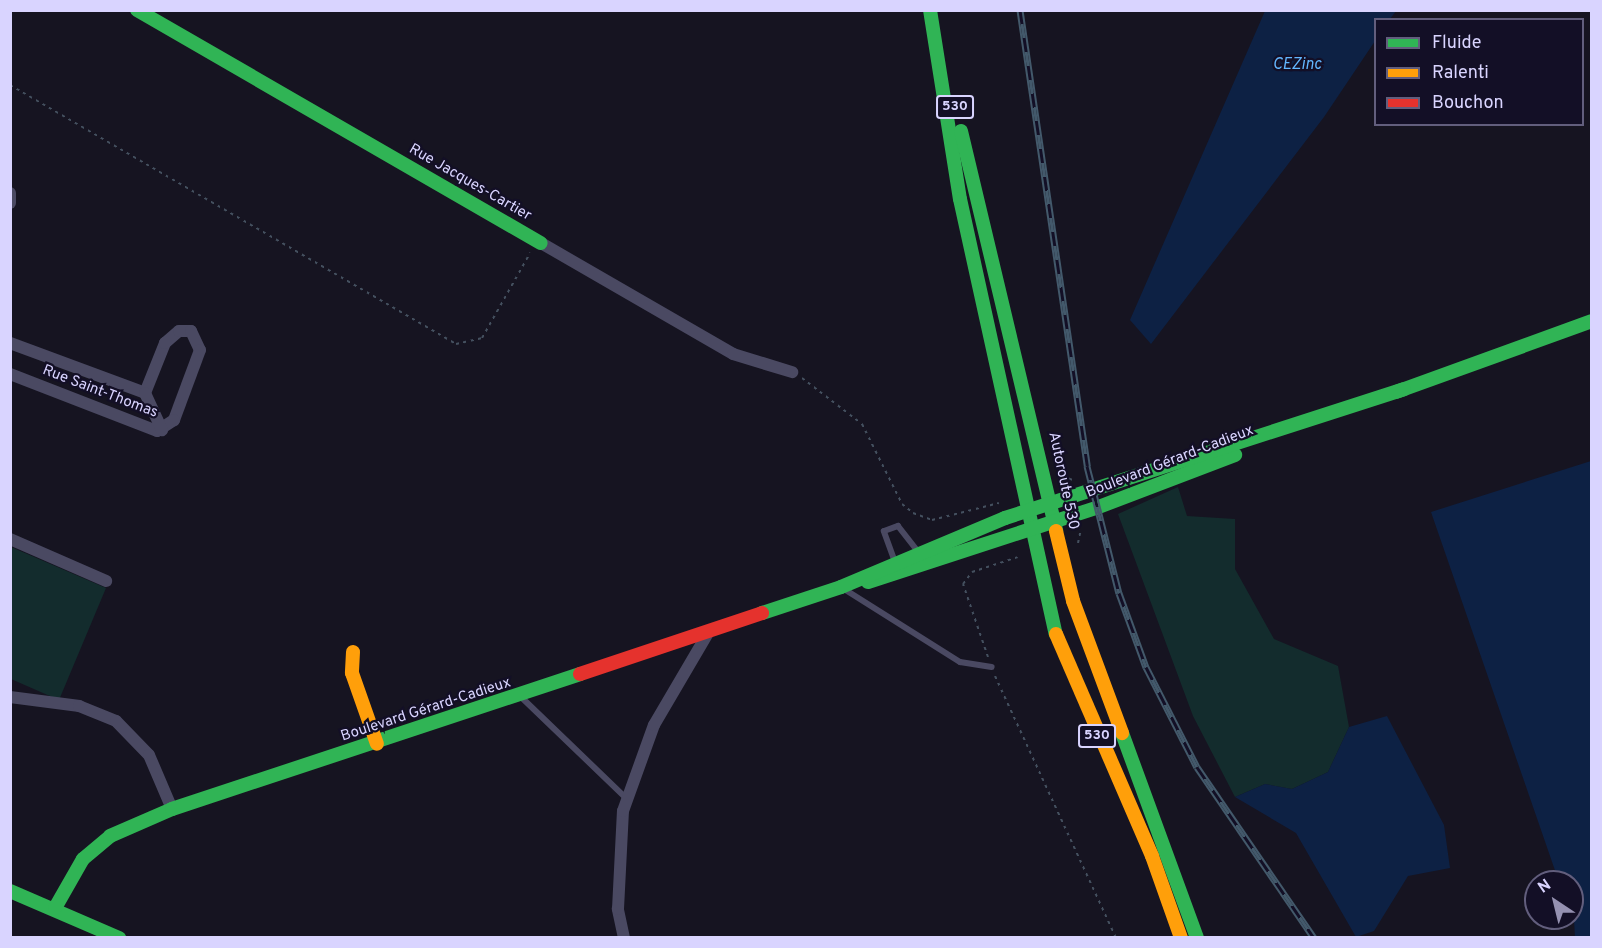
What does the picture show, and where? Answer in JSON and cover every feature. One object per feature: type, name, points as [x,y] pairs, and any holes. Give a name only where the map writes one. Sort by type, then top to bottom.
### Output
[{"type":"main road","name":"Rue Jacques-Cartier","points":[[137,10],[541,243]]},
{"type":"main road","name":"Autoroute 530","points":[[931,15],[1087,643],[1197,938]]},
{"type":"main road","name":"Autoroute 530","points":[[931,15],[960,199],[1029,529],[1064,660],[1152,856],[1181,938]]},
{"type":"main road","name":"Boulevard Gérard-Cadieux","points":[[841,587],[884,579],[1056,520],[1592,321]]},
{"type":"main road","name":"Boulevard Gérard-Cadieux","points":[[55,908],[83,859],[110,836],[172,808],[377,744],[708,633],[841,587],[918,552],[1026,511],[1404,389]]},
{"type":"main road","points":[[353,652],[352,673],[377,744]]},
{"type":"main road","points":[[10,891],[55,908],[119,938]]},
{"type":"street","points":[[10,193],[10,202]]},
{"type":"street","name":"Rue Jacques-Cartier","points":[[541,243],[733,354],[792,372]]},
{"type":"street","name":"Rue Saint-Thomas","points":[[10,343],[145,393],[165,343],[179,331],[191,331],[200,350],[174,420],[162,430],[10,374]]},
{"type":"street","points":[[145,393],[162,430]]},
{"type":"street","points":[[10,539],[106,580]]},
{"type":"street","points":[[624,938],[619,845],[627,799],[654,725],[708,633]]},
{"type":"street","points":[[10,697],[79,706],[116,721],[149,755],[172,808]]},
{"type":"lane","points":[[895,562],[884,531],[898,526],[918,552]]},
{"type":"lane","points":[[841,587],[870,600],[960,662],[992,667]]},
{"type":"lane","points":[[520,696],[627,799]]},
{"type":"path","points":[[10,85],[456,344],[482,338],[521,260],[541,243]]},
{"type":"path","points":[[806,380],[862,424],[902,504],[913,513],[932,520],[1000,504],[1003,498]]},
{"type":"path","points":[[1019,556],[972,572],[963,584],[1015,728],[1116,938]]},
{"type":"green space","points":[[1178,487],[1187,516],[1235,519],[1235,569],[1274,639],[1338,666],[1349,727],[1328,772],[1292,789],[1265,784],[1235,797],[1193,716],[1118,514]]},
{"type":"green space","points":[[11,547],[106,588],[59,700],[11,679]]},
{"type":"water","name":"CEZinc","points":[[1265,11],[1396,11],[1391,18],[1374,18],[1374,42],[1324,117],[1151,344],[1130,320]]},
{"type":"water","points":[[1591,461],[1592,937],[1575,938],[1575,930],[1584,930],[1584,870],[1555,870],[1431,512]]},
{"type":"water","points":[[1387,716],[1444,825],[1450,868],[1408,876],[1374,931],[1356,937],[1296,833],[1235,797],[1265,784],[1292,789],[1328,772],[1349,727]]},
{"type":"railway","points":[[1020,10],[1087,466],[1119,593],[1146,667],[1197,767],[1314,938]]},
{"type":"traffic: fast","points":[[137,10],[541,243]]},
{"type":"traffic: fast","points":[[930,10],[960,199],[1056,634]]},
{"type":"traffic: fast","points":[[961,131],[1056,531]]},
{"type":"traffic: fast","points":[[1396,392],[1592,321]]},
{"type":"traffic: fast","points":[[762,613],[841,587],[1005,518],[1404,389]]},
{"type":"traffic: fast","points":[[868,582],[1096,508],[1235,455]]},
{"type":"traffic: fast","points":[[55,908],[83,859],[110,836],[172,809],[580,674]]},
{"type":"traffic: fast","points":[[1122,733],[1197,938]]},
{"type":"traffic: fast","points":[[10,891],[119,938]]},
{"type":"traffic: slow","points":[[1056,531],[1073,601],[1122,733]]},
{"type":"traffic: slow","points":[[1056,634],[1152,856],[1181,938]]},
{"type":"traffic: slow","points":[[353,652],[352,673],[377,744]]},
{"type":"traffic: jam","points":[[580,674],[762,613]]}]
